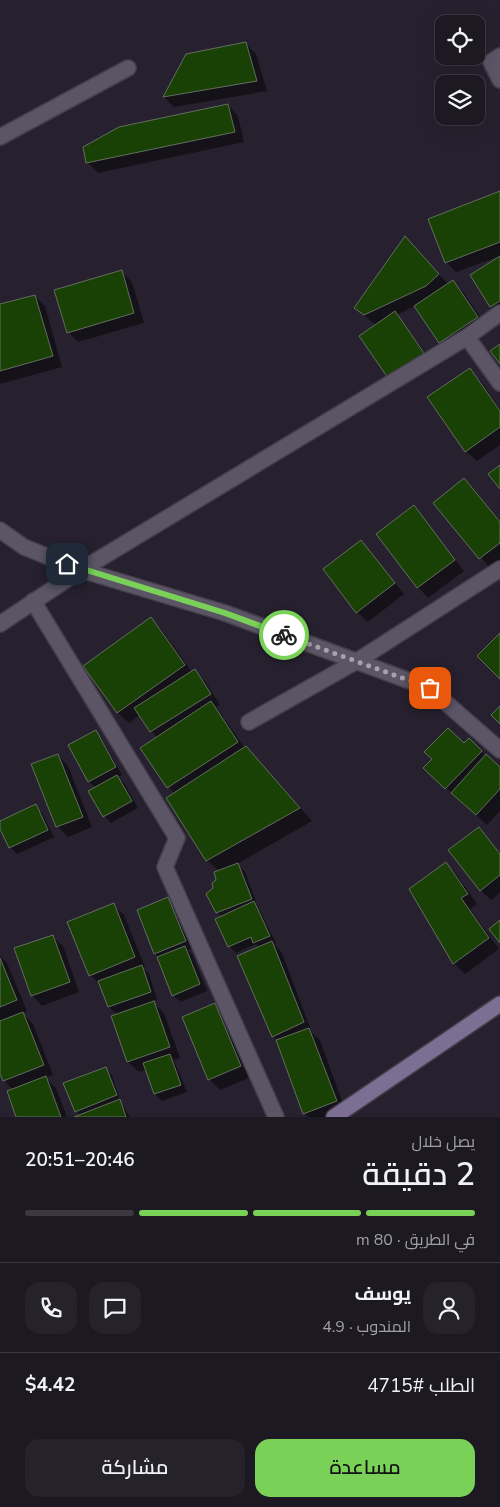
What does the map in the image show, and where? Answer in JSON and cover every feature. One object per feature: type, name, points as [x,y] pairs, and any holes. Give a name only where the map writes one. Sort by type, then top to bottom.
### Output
[{"type":"street","points":[[500,56],[490,62],[500,80]]},
{"type":"street","points":[[0,137],[128,68]]},
{"type":"street","points":[[0,624],[81,570],[468,337],[500,314]]},
{"type":"street","points":[[468,337],[500,382]]},
{"type":"street","points":[[0,530],[24,547],[81,570],[225,613],[430,688],[500,750]]},
{"type":"street","points":[[250,722],[357,661],[500,569]]},
{"type":"street","points":[[33,601],[177,838],[165,867],[276,1117]]},
{"type":"street","points":[[334,1117],[500,1004]]},
{"type":"building","points":[[246,42],[257,81],[163,97],[186,54]]},
{"type":"building","points":[[228,104],[235,132],[86,163],[83,147],[119,127]]},
{"type":"building","points":[[500,191],[500,242],[445,263],[428,219]]},
{"type":"building","points":[[405,236],[439,274],[426,286],[364,315],[354,308]]},
{"type":"building","points":[[500,256],[500,301],[490,307],[470,275]]},
{"type":"building","points":[[122,270],[134,313],[67,333],[54,290]]},
{"type":"building","points":[[453,280],[478,317],[439,343],[414,306]]},
{"type":"building","points":[[35,295],[53,356],[0,371],[0,304]]},
{"type":"building","points":[[395,311],[424,353],[388,378],[359,336]]},
{"type":"building","points":[[500,344],[500,364],[490,351]]},
{"type":"building","points":[[470,368],[500,411],[500,427],[465,452],[427,397]]},
{"type":"building","points":[[500,465],[500,489],[488,474]]},
{"type":"building","points":[[464,478],[500,522],[500,543],[479,559],[433,503]]},
{"type":"building","points":[[414,505],[455,560],[417,588],[376,534]]},
{"type":"building","points":[[361,540],[395,583],[356,613],[323,569]]},
{"type":"building","points":[[151,617],[185,665],[117,713],[83,666]]},
{"type":"building","points":[[500,633],[500,679],[477,656]]},
{"type":"building","points":[[195,669],[211,694],[150,732],[134,708]]},
{"type":"building","points":[[211,701],[238,742],[167,788],[140,748]]},
{"type":"building","points":[[500,706],[500,724],[491,715]]},
{"type":"building","points":[[448,728],[464,743],[469,738],[482,751],[445,789],[423,768],[432,759],[424,752]]},
{"type":"building","points":[[96,730],[116,767],[88,782],[68,745]]},
{"type":"building","points":[[246,746],[300,808],[206,861],[166,798]]},
{"type":"building","points":[[58,754],[83,817],[56,827],[31,764]]},
{"type":"building","points":[[486,754],[500,767],[500,789],[476,815],[451,793]]},
{"type":"building","points":[[117,775],[132,801],[103,817],[88,791]]},
{"type":"building","points":[[36,804],[48,830],[9,848],[0,829],[0,821]]},
{"type":"building","points":[[479,827],[500,854],[500,875],[480,891],[448,850]]},
{"type":"building","points":[[446,862],[468,894],[461,898],[489,938],[453,964],[409,889]]},
{"type":"building","points":[[238,863],[252,899],[216,913],[206,894],[213,888],[212,883],[216,880],[214,872]]},
{"type":"building","points":[[168,897],[186,941],[154,954],[137,910]]},
{"type":"building","points":[[254,901],[270,936],[253,943],[251,937],[228,947],[215,919]]},
{"type":"building","points":[[114,903],[135,957],[89,976],[67,922]]},
{"type":"building","points":[[500,920],[500,943],[489,929]]},
{"type":"building","points":[[53,935],[70,982],[31,996],[14,948]]},
{"type":"building","points":[[272,941],[304,1022],[272,1037],[237,956]]},
{"type":"building","points":[[185,946],[200,984],[172,996],[157,957]]},
{"type":"building","points":[[0,958],[17,1000],[0,1007]]},
{"type":"building","points":[[142,965],[151,992],[108,1007],[98,981]]},
{"type":"building","points":[[154,1001],[170,1047],[127,1062],[111,1016]]},
{"type":"building","points":[[215,1003],[241,1066],[208,1080],[182,1017]]},
{"type":"building","points":[[23,1012],[44,1065],[3,1081],[0,1074],[0,1021]]},
{"type":"building","points":[[309,1028],[337,1101],[303,1114],[276,1040]]},
{"type":"building","points":[[170,1054],[181,1085],[154,1094],[143,1063]]},
{"type":"building","points":[[106,1067],[117,1095],[75,1112],[63,1083]]},
{"type":"building","points":[[46,1076],[61,1117],[16,1117],[7,1091]]},
{"type":"building","points":[[120,1099],[126,1117],[74,1117]]},
{"type":"way so far","points":[[284,635],[430,688]]},
{"type":"route","points":[[67,564],[81,570],[225,613],[284,635]]}]
